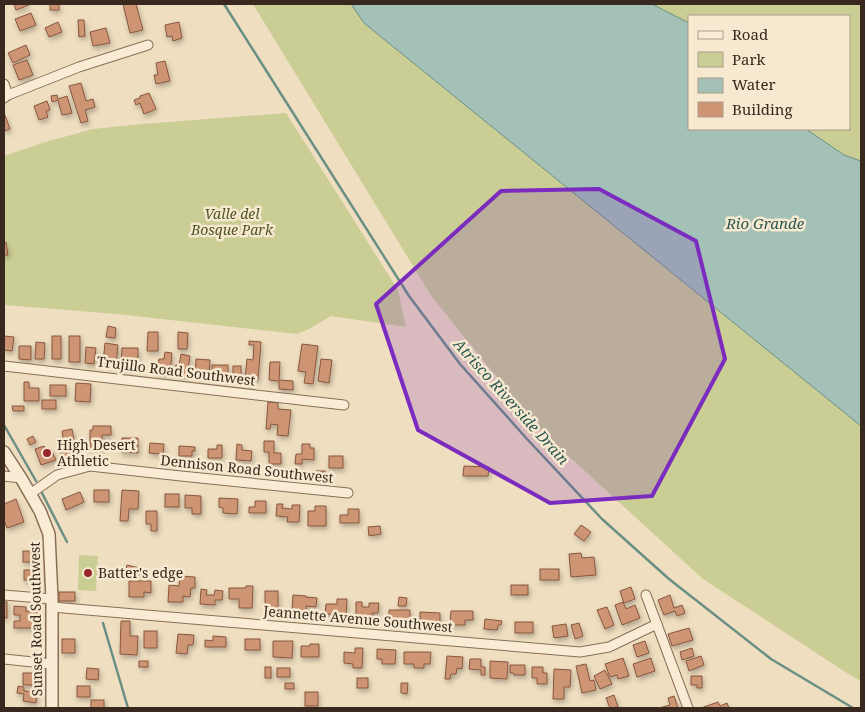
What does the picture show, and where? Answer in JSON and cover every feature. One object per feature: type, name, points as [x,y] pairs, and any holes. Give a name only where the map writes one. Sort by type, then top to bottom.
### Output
[{"type":"street","points":[[4,84],[6,96],[79,67],[148,45]]},
{"type":"street","name":"Trujillo Road Southwest","points":[[4,366],[344,405]]},
{"type":"street","name":"Sunset Road Southwest","points":[[4,452],[40,511],[49,534],[52,603],[52,708]]},
{"type":"street","name":"Dennison Road Southwest","points":[[30,494],[57,475],[90,466],[348,493]]},
{"type":"street","points":[[4,476],[21,478]]},
{"type":"street","name":"Jeannette Avenue Southwest","points":[[4,595],[52,603],[580,652],[609,647],[657,624]]},
{"type":"street","points":[[646,595],[688,708]]},
{"type":"street","points":[[4,659],[52,664]]},
{"type":"highlighted area","points":[[599,189],[696,241],[725,359],[652,496],[550,503],[418,430],[376,304],[501,191]]},
{"type":"green space","points":[[253,4],[351,4],[364,23],[861,426],[861,681],[703,579],[539,429],[432,297]]},
{"type":"green space","points":[[652,4],[861,4],[861,161],[844,155],[807,130],[850,130],[850,15],[688,15],[688,22]]},
{"type":"green space","name":"Valle del Bosque Park","points":[[286,113],[398,290],[406,327],[331,316],[297,334],[117,314],[4,305],[4,156],[93,129]]},
{"type":"green space","name":"Batter's edge","points":[[79,555],[98,556],[96,591],[78,590]]},
{"type":"water","name":"Rio Grande","points":[[351,4],[652,4],[688,22],[688,130],[807,130],[844,155],[861,161],[861,426],[364,23]]},
{"type":"building","points":[[14,4],[28,4],[29,5],[16,10]]},
{"type":"building","points":[[50,4],[59,4],[59,10],[50,10]]},
{"type":"building","points":[[123,4],[136,4],[143,30],[130,33]]},
{"type":"building","points":[[31,13],[36,25],[20,31],[15,19]]},
{"type":"building","points":[[78,20],[84,20],[85,36],[79,37]]},
{"type":"building","points":[[58,22],[62,32],[49,37],[45,28]]},
{"type":"building","points":[[179,22],[182,38],[173,41],[172,36],[167,37],[165,25]]},
{"type":"building","points":[[106,28],[110,43],[93,46],[90,32]]},
{"type":"building","points":[[26,45],[30,55],[13,63],[8,53]]},
{"type":"building","points":[[27,60],[33,75],[19,80],[13,65]]},
{"type":"building","points":[[165,61],[170,81],[156,84],[154,75],[158,75],[156,63]]},
{"type":"building","points":[[81,83],[86,101],[93,99],[95,107],[85,110],[88,121],[81,123],[69,86]]},
{"type":"building","points":[[149,93],[156,109],[144,114],[140,103],[136,105],[134,100]]},
{"type":"building","points":[[57,95],[58,99],[67,96],[72,113],[62,115],[58,100],[52,102],[51,96]]},
{"type":"building","points":[[47,101],[50,110],[46,111],[48,117],[39,120],[34,106]]},
{"type":"building","points":[[4,116],[10,129],[4,131]]},
{"type":"building","points":[[6,242],[8,255],[4,255],[4,243]]},
{"type":"building","points":[[108,326],[116,328],[115,338],[106,337]]},
{"type":"building","points":[[148,332],[158,332],[158,351],[147,351]]},
{"type":"building","points":[[178,332],[188,333],[187,349],[178,349]]},
{"type":"building","points":[[4,336],[14,337],[12,351],[4,350]]},
{"type":"building","points":[[52,336],[61,336],[61,359],[52,359]]},
{"type":"building","points":[[69,336],[80,336],[80,362],[69,362]]},
{"type":"building","points":[[249,341],[261,342],[258,380],[245,379],[247,359],[253,360],[254,345],[249,345]]},
{"type":"building","points":[[36,342],[45,343],[44,359],[35,359]]},
{"type":"building","points":[[105,343],[118,345],[116,365],[103,363]]},
{"type":"building","points":[[302,344],[318,346],[313,384],[304,383],[306,372],[298,371]]},
{"type":"building","points":[[19,346],[31,346],[31,360],[19,359]]},
{"type":"building","points":[[86,347],[96,348],[94,364],[85,363]]},
{"type":"building","points":[[122,348],[138,348],[138,368],[121,367]]},
{"type":"building","points":[[165,352],[172,353],[170,374],[157,373],[159,359],[164,359]]},
{"type":"building","points":[[181,354],[190,356],[187,376],[174,374],[176,365],[179,366]]},
{"type":"building","points":[[196,359],[210,360],[209,376],[195,375]]},
{"type":"building","points":[[321,359],[332,360],[329,383],[318,381]]},
{"type":"building","points":[[270,362],[280,362],[279,380],[293,381],[293,390],[279,389],[279,381],[269,380]]},
{"type":"building","points":[[212,365],[228,365],[228,375],[212,375]]},
{"type":"building","points":[[233,366],[241,366],[241,376],[233,376]]},
{"type":"building","points":[[24,382],[29,382],[29,388],[39,388],[39,401],[24,401]]},
{"type":"building","points":[[76,383],[91,384],[90,402],[75,401]]},
{"type":"building","points":[[50,385],[66,385],[66,396],[50,396]]},
{"type":"building","points":[[42,400],[56,400],[56,409],[42,409]]},
{"type":"building","points":[[268,402],[278,403],[278,409],[291,410],[288,436],[277,435],[278,425],[271,424],[270,429],[266,429]]},
{"type":"building","points":[[12,406],[24,406],[24,411],[13,411]]},
{"type":"building","points":[[93,426],[111,426],[111,435],[102,435],[102,449],[90,449],[90,430],[93,430]]},
{"type":"building","points":[[72,429],[78,460],[75,460],[74,455],[62,457],[58,439],[63,438],[62,431]]},
{"type":"building","points":[[33,436],[36,442],[30,445],[27,439]]},
{"type":"building","points":[[122,438],[138,438],[138,453],[121,452]]},
{"type":"building","points":[[264,441],[274,441],[274,453],[281,453],[281,464],[269,464],[269,452],[264,452]]},
{"type":"building","points":[[150,443],[164,444],[163,454],[149,453]]},
{"type":"building","points":[[237,444],[242,445],[242,450],[252,451],[251,461],[236,460]]},
{"type":"building","points":[[302,444],[310,444],[310,448],[314,448],[314,460],[302,459],[302,464],[295,464],[296,454],[302,454]]},
{"type":"building","points":[[217,445],[222,445],[222,458],[208,458],[208,449],[217,449]]},
{"type":"building","points":[[44,446],[46,451],[51,449],[56,460],[41,465],[35,449]]},
{"type":"building","points":[[179,446],[195,447],[195,451],[192,451],[192,456],[179,456]]},
{"type":"building","points":[[329,456],[343,456],[343,468],[329,468]]},
{"type":"building","points":[[464,466],[489,467],[488,476],[463,476]]},
{"type":"building","points":[[316,471],[325,471],[325,478],[316,478]]},
{"type":"building","points":[[94,490],[109,490],[109,502],[94,502]]},
{"type":"building","points":[[122,490],[139,491],[138,509],[129,509],[128,521],[120,521]]},
{"type":"building","points":[[80,492],[84,502],[66,510],[62,499]]},
{"type":"building","points":[[165,494],[179,494],[179,507],[165,507]]},
{"type":"building","points":[[185,495],[201,496],[201,514],[192,514],[192,508],[185,508]]},
{"type":"building","points":[[219,498],[238,499],[237,514],[223,513],[223,508],[219,507]]},
{"type":"building","points":[[16,499],[24,522],[7,528],[4,520],[4,504]]},
{"type":"building","points":[[255,501],[266,501],[266,513],[249,513],[249,507],[255,507]]},
{"type":"building","points":[[277,504],[283,504],[282,508],[292,509],[292,505],[300,505],[299,522],[287,522],[288,517],[276,516]]},
{"type":"building","points":[[315,506],[326,506],[326,526],[308,526],[308,511],[315,511]]},
{"type":"building","points":[[348,509],[359,509],[359,523],[340,523],[340,515],[348,515]]},
{"type":"building","points":[[146,511],[157,511],[157,531],[151,531],[151,524],[146,524]]},
{"type":"building","points":[[581,525],[591,532],[584,541],[574,534]]},
{"type":"building","points":[[380,526],[381,534],[369,536],[368,527]]},
{"type":"building","points":[[23,551],[35,551],[35,562],[23,562]]},
{"type":"building","points":[[581,553],[582,558],[594,557],[596,575],[571,577],[569,554]]},
{"type":"building","points":[[127,565],[139,568],[137,577],[125,574]]},
{"type":"building","points":[[540,569],[559,569],[559,580],[540,580]]},
{"type":"building","points":[[24,570],[39,570],[39,580],[24,580]]},
{"type":"building","points":[[180,576],[195,577],[195,588],[191,588],[190,597],[183,596],[183,602],[168,602],[169,585],[179,586]]},
{"type":"building","points":[[129,581],[151,581],[151,593],[144,592],[144,597],[129,597]]},
{"type":"building","points":[[511,585],[528,585],[528,595],[511,595]]},
{"type":"building","points":[[246,586],[253,586],[252,608],[239,608],[239,599],[229,599],[229,588],[246,588]]},
{"type":"building","points":[[631,587],[635,599],[624,603],[620,591]]},
{"type":"building","points":[[201,589],[207,590],[206,595],[214,595],[215,590],[223,591],[222,600],[215,600],[215,605],[200,604]]},
{"type":"building","points":[[265,591],[278,591],[278,610],[265,610]]},
{"type":"building","points":[[59,592],[75,592],[75,601],[59,601]]},
{"type":"building","points":[[293,595],[317,598],[316,607],[306,606],[306,612],[292,611]]},
{"type":"building","points":[[670,595],[674,608],[682,605],[685,613],[677,616],[675,611],[664,615],[658,600]]},
{"type":"building","points":[[399,597],[407,598],[406,606],[398,606]]},
{"type":"building","points":[[337,599],[347,599],[346,615],[325,614],[326,604],[337,604]]},
{"type":"building","points":[[4,602],[7,602],[7,618],[4,618]]},
{"type":"building","points":[[356,602],[362,602],[362,607],[369,607],[369,603],[379,603],[378,613],[372,613],[372,618],[356,617]]},
{"type":"building","points":[[623,602],[626,609],[635,605],[640,618],[622,625],[615,605]]},
{"type":"building","points":[[14,606],[26,607],[26,611],[38,612],[38,628],[14,628],[14,621],[20,621],[20,615],[14,615]]},
{"type":"building","points":[[607,607],[614,625],[605,629],[597,610]]},
{"type":"building","points":[[389,610],[410,610],[410,621],[392,621],[392,617],[389,617]]},
{"type":"building","points":[[451,611],[473,611],[473,620],[465,620],[465,625],[450,625]]},
{"type":"building","points":[[420,612],[440,613],[440,623],[420,622]]},
{"type":"building","points":[[485,619],[502,621],[501,625],[498,625],[497,630],[484,629]]},
{"type":"building","points":[[121,621],[130,621],[130,636],[138,636],[137,655],[120,654]]},
{"type":"building","points":[[515,622],[533,622],[533,633],[515,633]]},
{"type":"building","points":[[579,623],[583,636],[575,639],[571,625]]},
{"type":"building","points":[[566,624],[568,636],[554,638],[552,626]]},
{"type":"building","points":[[689,628],[693,640],[672,646],[668,634]]},
{"type":"building","points":[[144,631],[157,631],[157,648],[144,648]]},
{"type":"building","points":[[178,634],[194,635],[193,645],[188,645],[187,654],[176,653]]},
{"type":"building","points":[[213,636],[226,637],[226,647],[205,647],[205,640],[213,641]]},
{"type":"building","points":[[62,639],[75,639],[75,653],[62,653]]},
{"type":"building","points":[[245,639],[260,639],[260,650],[245,650]]},
{"type":"building","points":[[273,641],[293,641],[292,658],[273,657]]},
{"type":"building","points":[[645,641],[649,653],[637,657],[633,645]]},
{"type":"building","points":[[310,644],[319,644],[319,657],[301,657],[301,646],[310,646]]},
{"type":"building","points":[[355,648],[363,648],[362,668],[353,668],[353,664],[344,663],[344,652],[355,653]]},
{"type":"building","points":[[692,648],[694,656],[682,660],[680,652]]},
{"type":"building","points":[[377,649],[396,650],[395,664],[382,664],[382,659],[377,659]]},
{"type":"building","points":[[404,652],[431,652],[430,664],[424,664],[424,668],[414,668],[414,664],[404,664]]},
{"type":"building","points":[[447,656],[463,657],[462,669],[457,668],[456,674],[451,674],[450,679],[445,679]]},
{"type":"building","points":[[701,656],[704,665],[689,671],[686,661]]},
{"type":"building","points":[[623,658],[629,676],[618,679],[617,675],[610,677],[605,664]]},
{"type":"building","points":[[651,658],[655,671],[637,677],[633,664]]},
{"type":"building","points":[[470,659],[481,659],[481,667],[485,667],[485,675],[481,675],[481,670],[469,669]]},
{"type":"building","points":[[139,661],[148,661],[148,667],[139,667]]},
{"type":"building","points":[[490,661],[508,662],[507,679],[490,678]]},
{"type":"building","points":[[586,664],[590,681],[594,680],[596,690],[582,693],[576,666]]},
{"type":"building","points":[[510,665],[525,665],[525,675],[510,673]]},
{"type":"building","points":[[265,667],[271,667],[271,678],[265,678]]},
{"type":"building","points":[[532,667],[543,667],[543,673],[547,673],[547,684],[537,684],[537,678],[532,678]]},
{"type":"building","points":[[87,668],[99,669],[98,680],[86,679]]},
{"type":"building","points":[[277,668],[290,668],[290,677],[277,677]]},
{"type":"building","points":[[554,669],[571,670],[570,687],[564,687],[564,699],[553,699]]},
{"type":"building","points":[[605,670],[612,684],[600,689],[594,676]]},
{"type":"building","points":[[23,673],[38,673],[38,685],[23,685]]},
{"type":"building","points":[[691,676],[702,676],[702,688],[697,688],[697,685],[691,685]]},
{"type":"building","points":[[357,678],[368,678],[368,688],[357,688]]},
{"type":"building","points":[[285,683],[294,683],[294,689],[285,689]]},
{"type":"building","points":[[401,683],[408,683],[407,694],[401,693]]},
{"type":"building","points":[[18,686],[24,687],[24,691],[37,692],[36,703],[23,701],[24,694],[17,693]]},
{"type":"building","points":[[77,686],[90,686],[90,697],[77,697]]},
{"type":"building","points":[[305,692],[318,692],[318,706],[305,706]]},
{"type":"building","points":[[614,695],[618,707],[610,708],[606,698]]},
{"type":"building","points":[[674,696],[678,708],[659,708],[670,705],[668,698]]},
{"type":"building","points":[[91,700],[104,700],[104,708],[91,708]]},
{"type":"building","points":[[718,702],[720,706],[727,703],[729,708],[701,708]]},
{"type":"waterway","name":"Atrisco Riverside Drain","points":[[224,4],[409,296],[460,364],[527,439],[602,519],[669,579],[771,659],[853,708]]},
{"type":"waterway","points":[[4,425],[36,481]]},
{"type":"waterway","points":[[42,493],[67,542]]},
{"type":"waterway","points":[[103,623],[128,708]]},
{"type":"place","name":"High Desert Athletic","points":[[47,453]]},
{"type":"place","name":"Batter's edge","points":[[88,573]]}]
